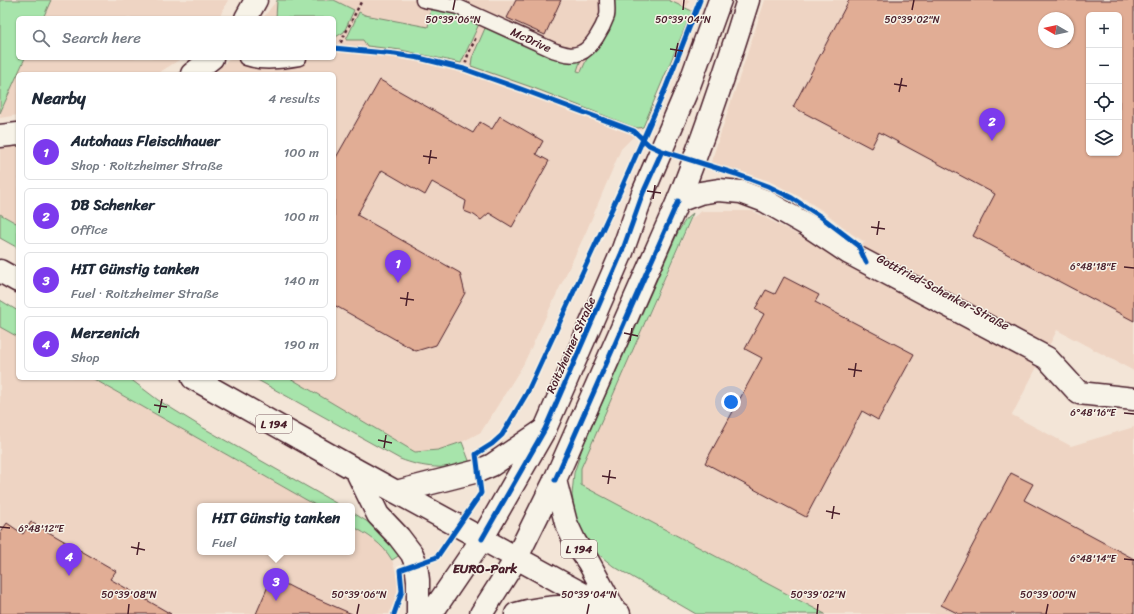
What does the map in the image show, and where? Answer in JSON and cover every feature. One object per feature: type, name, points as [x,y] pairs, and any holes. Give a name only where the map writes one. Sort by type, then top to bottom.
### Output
[{"type":"street","points":[[247,16],[256,0]]},
{"type":"street","name":"Roitzheimer Straße","points":[[431,614],[482,539],[545,429],[622,252],[644,193],[687,90],[720,0]]},
{"type":"street","points":[[481,614],[516,559],[555,480],[678,201],[694,162],[723,81],[748,0]]},
{"type":"street","points":[[194,72],[210,60]]},
{"type":"street","points":[[0,136],[16,134]]},
{"type":"street","name":"Gottfried-Schenker-Straße","points":[[678,201],[700,193],[719,190],[741,192],[757,198],[807,225],[849,253],[1047,358],[1079,393],[1134,399]]},
{"type":"street","points":[[0,271],[16,280]]},
{"type":"street","name":"L 194","points":[[197,380],[516,559],[617,613]]},
{"type":"street","points":[[396,492],[478,471],[492,465],[545,429]]},
{"type":"street","points":[[356,470],[378,515],[399,537],[412,554],[416,564],[418,580],[418,614]]},
{"type":"street","name":"L 194","points":[[555,480],[566,523],[575,542],[617,613]]},
{"type":"street","points":[[516,614],[537,609],[559,607],[588,608],[617,613]]},
{"type":"lane","name":"McDrive","points":[[422,0],[458,7],[553,50],[574,55],[582,53],[594,41],[607,14],[607,0]]},
{"type":"lane","points":[[255,60],[281,60]]},
{"type":"path","points":[[338,48],[362,0]]},
{"type":"path","points":[[464,69],[465,64]]},
{"type":"shaded area","points":[[51,0],[228,0],[220,16],[44,16]]},
{"type":"shaded area","points":[[277,0],[690,0],[686,8],[692,11],[643,127],[621,149],[586,232],[523,365],[481,432],[462,442],[438,450],[415,452],[293,380],[336,380],[336,72],[216,72],[228,60],[336,60],[336,16],[265,16]]},
{"type":"shaded area","points":[[765,0],[1134,0],[1134,371],[1057,330],[1050,344],[1045,346],[857,249],[865,242],[806,200],[769,181],[711,162]]},
{"type":"shaded area","points":[[24,60],[179,60],[160,72],[19,72]]},
{"type":"shaded area","points":[[16,78],[16,115],[0,118],[0,113]]},
{"type":"shaded area","points":[[16,145],[16,223],[0,214],[0,147]]},
{"type":"shaded area","points":[[702,211],[753,211],[1039,363],[1012,415],[1071,446],[1134,427],[1134,614],[825,614],[581,485],[581,468],[692,218]]},
{"type":"shaded area","points":[[0,327],[16,336],[16,380],[96,380],[312,503],[197,503],[197,555],[355,555],[355,528],[380,544],[387,552],[392,560],[398,586],[396,597],[389,614],[0,614]]},
{"type":"green space","points":[[0,0],[51,0],[44,16],[16,16],[16,60],[24,60],[19,72],[16,72],[16,78],[0,113]]},
{"type":"green space","points":[[277,0],[334,0],[354,10],[344,32],[336,37],[336,16],[276,16]]},
{"type":"green space","points":[[613,0],[668,0],[692,11],[643,127],[638,128],[631,126],[534,88],[471,66],[472,58],[486,26],[581,59],[577,71],[581,72]]},
{"type":"green space","points":[[431,8],[456,13],[479,24],[461,63],[401,50],[367,46],[363,40],[346,40],[359,12],[365,15],[428,27]]},
{"type":"green space","points":[[693,213],[581,468],[581,485],[825,614],[696,614],[613,566],[597,553],[591,546],[578,523],[575,514],[572,495],[574,473],[583,446],[678,232],[686,219]]},
{"type":"green space","points":[[0,214],[16,223],[16,247],[0,238]]},
{"type":"green space","points":[[0,300],[16,310],[16,336],[0,327]]},
{"type":"green space","points":[[96,380],[132,380],[158,400],[200,426],[336,503],[312,503]]},
{"type":"green space","points":[[258,380],[293,380],[415,452],[438,450],[462,442],[470,463],[452,467],[435,467],[400,459]]},
{"type":"green space","points":[[355,514],[382,531],[400,555],[392,560],[384,549],[369,536],[355,528]]},
{"type":"building","points":[[516,0],[561,0],[545,35],[507,18]]},
{"type":"building","points":[[849,0],[1134,0],[1134,321],[973,236],[995,194],[879,132],[871,148],[793,107]]},
{"type":"building","points":[[380,80],[473,133],[480,122],[492,129],[500,116],[543,141],[536,154],[549,161],[512,227],[489,213],[481,220],[464,211],[466,201],[432,182],[425,195],[382,170],[357,215],[460,273],[465,293],[436,345],[416,351],[336,306],[336,157]]},
{"type":"building","points":[[784,277],[819,295],[815,302],[914,354],[878,420],[862,411],[806,517],[705,463],[762,358],[745,349],[764,314],[755,309],[766,290],[775,294]]},
{"type":"building","points":[[1011,473],[1033,484],[1024,500],[1134,559],[1134,614],[959,614],[941,605]]},
{"type":"building","points":[[31,522],[116,571],[110,579],[171,614],[0,614],[0,533],[7,523],[23,534]]},
{"type":"building","points":[[272,577],[295,589],[352,614],[256,614]]},
{"type":"cycle path","points":[[394,614],[402,591],[400,570],[437,557],[481,493],[476,454],[492,444],[502,435],[527,393],[622,187],[666,87],[700,0]]},
{"type":"cycle path","points":[[336,48],[395,54],[464,69],[634,131],[649,145],[662,151],[736,174],[768,186],[792,198],[820,216],[858,245],[866,262]]},
{"type":"cycle path","points":[[482,539],[545,429],[622,252],[643,193],[662,151]]},
{"type":"cycle path","points":[[555,480],[678,201]]},
{"type":"place","name":"DB Schenker","points":[[992,141]]},
{"type":"place","name":"Autohaus Fleischhauer","points":[[398,283]]},
{"type":"place","name":"Merzenich","points":[[69,576]]},
{"type":"place","name":"HIT Günstig tanken","points":[[276,601]]},
{"type":"district","name":"EURO-Park","points":[[485,568]]}]
